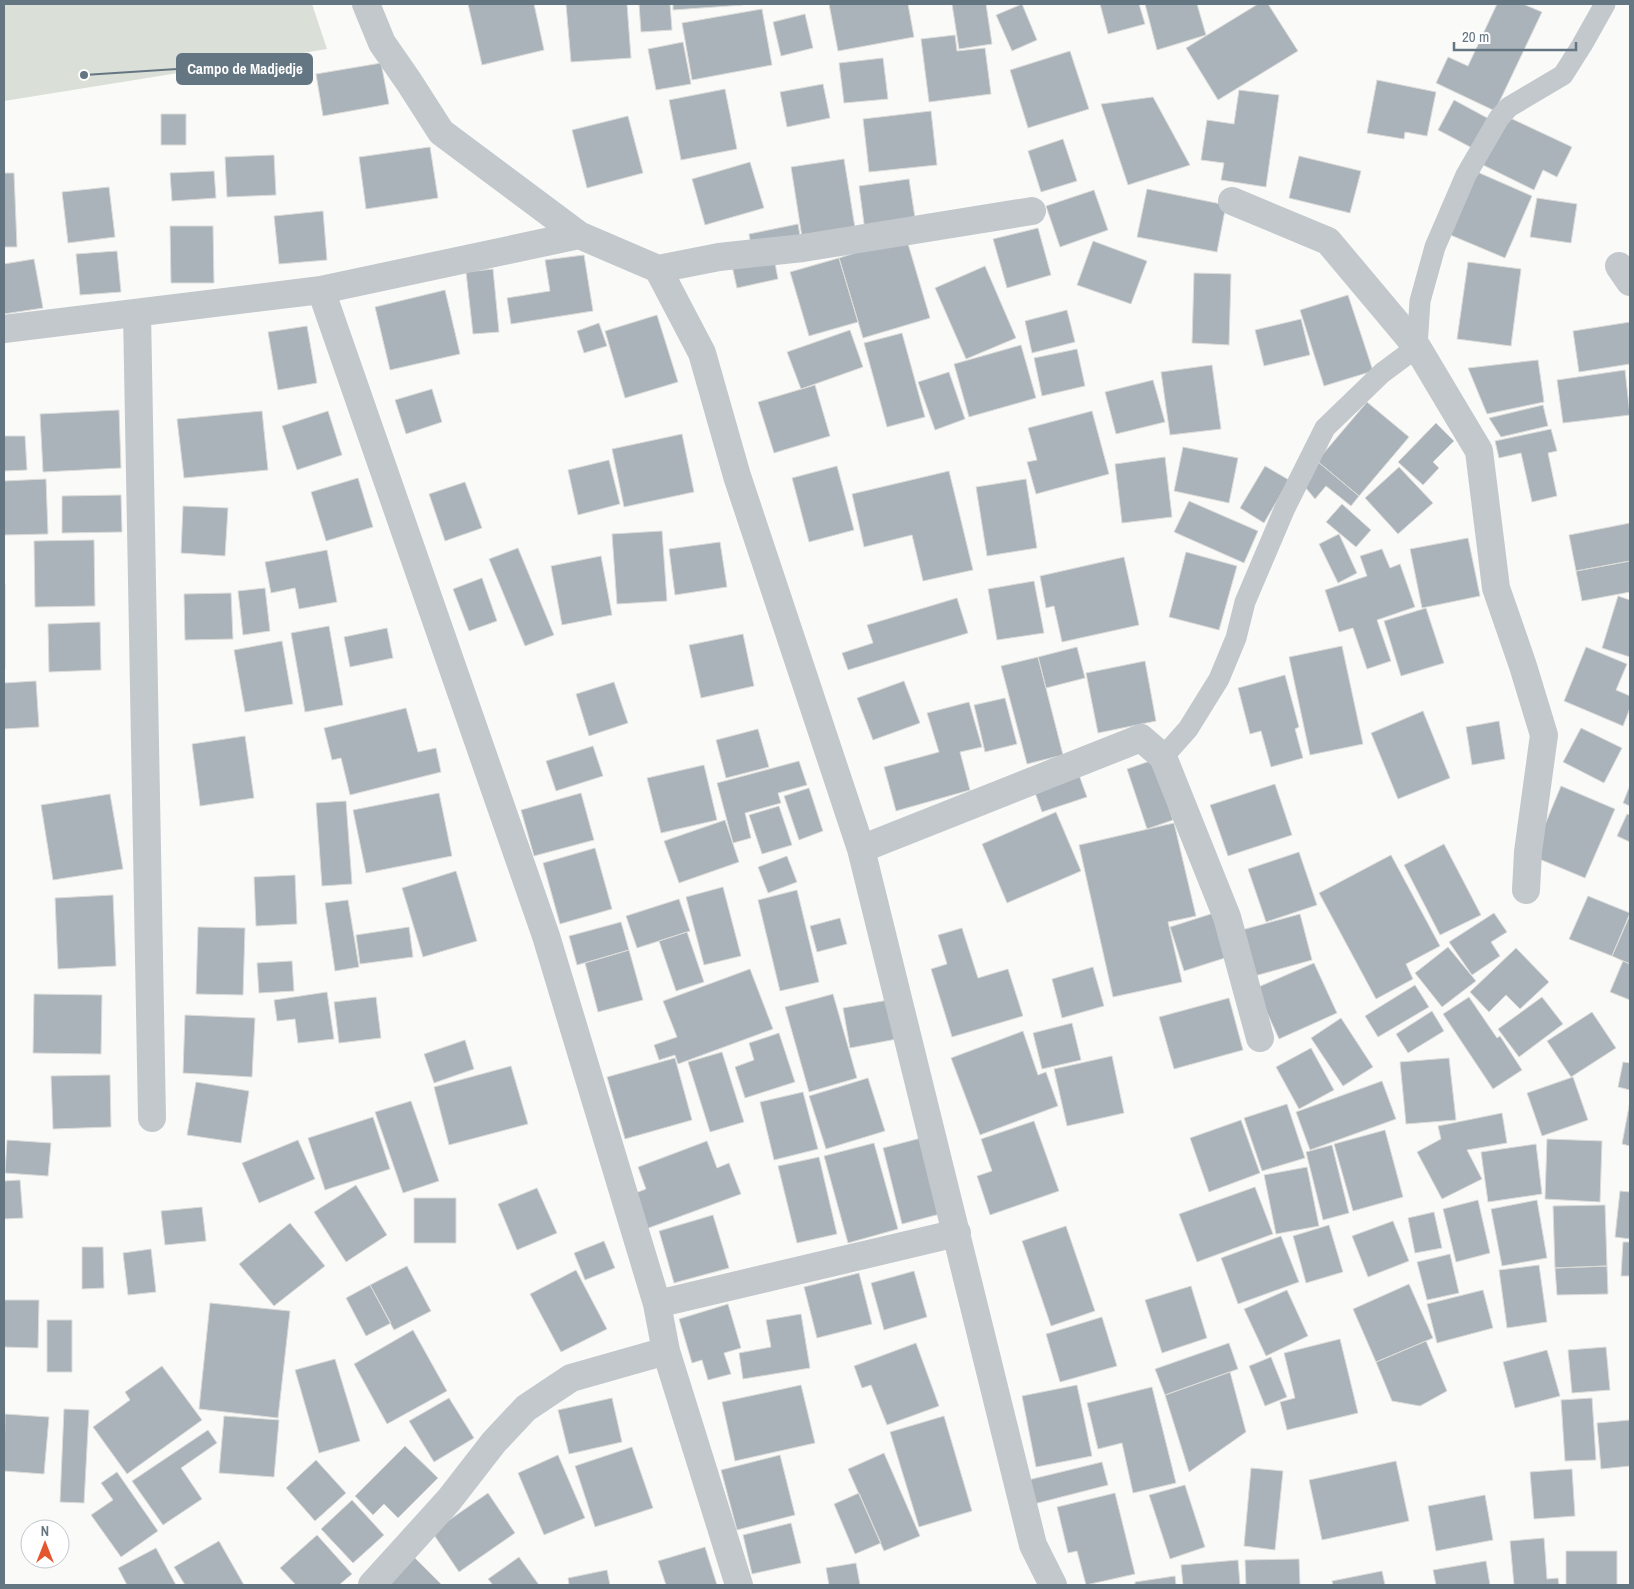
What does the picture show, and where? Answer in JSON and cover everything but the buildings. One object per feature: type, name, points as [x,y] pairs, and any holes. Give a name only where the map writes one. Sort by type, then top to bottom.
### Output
[{"type":"street","points":[[366,4],[382,43],[441,132],[580,235],[658,268],[719,257],[803,248],[1032,211]]},
{"type":"street","points":[[1232,200],[1328,241],[1417,347],[1480,451],[1496,588],[1544,735],[1528,852],[1526,890]]},
{"type":"street","points":[[4,329],[321,290],[580,235]]},
{"type":"street","points":[[658,268],[702,354],[737,476],[861,849],[1033,1545],[1053,1585]]},
{"type":"street","points":[[321,290],[546,936],[657,1304],[666,1351],[739,1585]]},
{"type":"street","points":[[137,313],[152,1118]]},
{"type":"street","points":[[861,849],[1141,738],[1163,757],[1227,917],[1260,1038]]},
{"type":"street","points":[[657,1304],[956,1233]]},
{"type":"street","points":[[372,1585],[449,1500],[494,1442],[526,1408],[571,1378],[666,1351]]},
{"type":"street","points":[[1031,1585],[1033,1545]]},
{"type":"lane","points":[[1163,757],[1188,729],[1219,679],[1236,638],[1249,593],[1285,508],[1325,428],[1382,373],[1417,347],[1420,301],[1435,247],[1466,175],[1499,118],[1509,107],[1563,76],[1605,4]]},
{"type":"shaded area","points":[[4,4],[312,4],[327,49],[4,101]]},
{"type":"place","name":"Campo de Madjedje","points":[[84,75]]}]
